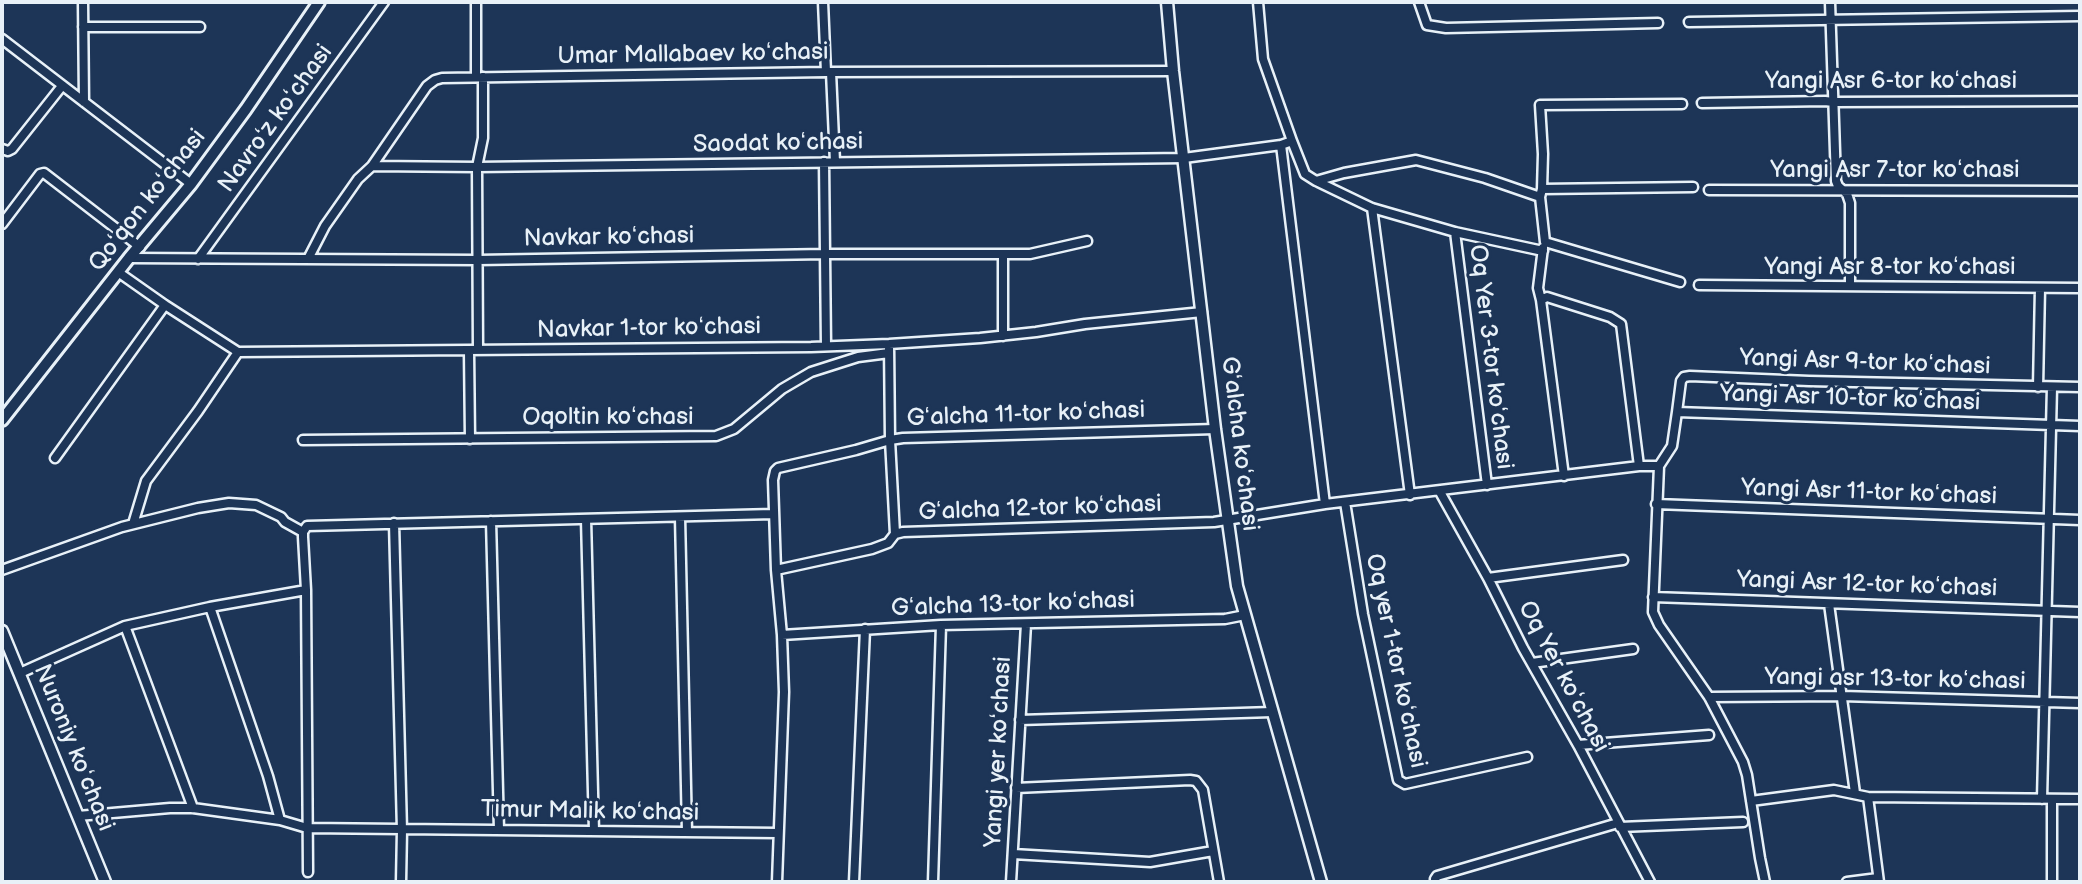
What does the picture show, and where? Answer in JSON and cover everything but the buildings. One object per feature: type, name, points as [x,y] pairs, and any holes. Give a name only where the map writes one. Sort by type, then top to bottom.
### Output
[{"type":"main road","name":"Qoʻqon koʻchasi","points":[[2,420],[129,258],[191,184],[319,2]]},
{"type":"street","points":[[83,2],[84,102]]},
{"type":"street","name":"Navroʻz koʻchasi","points":[[198,259],[384,2]]},
{"type":"street","points":[[476,2],[483,138],[477,167],[478,350]]},
{"type":"street","points":[[824,2],[835,162]]},
{"type":"street","name":"Gʻalcha koʻchasi","points":[[1167,2],[1215,429],[1237,586],[1321,882]]},
{"type":"street","points":[[1258,2],[1263,59],[1305,174],[1372,208],[1455,232],[1544,246],[1680,282]]},
{"type":"street","points":[[1419,2],[1427,25],[1446,28],[1658,23]]},
{"type":"street","points":[[1830,2],[1836,181],[1847,194],[1851,209],[1850,286]]},
{"type":"street","points":[[1689,22],[2080,16]]},
{"type":"street","points":[[83,27],[201,27]]},
{"type":"street","points":[[2,39],[191,184]]},
{"type":"street","name":"Umar Mallabaev koʻchasi","points":[[308,259],[332,217],[362,175],[372,166],[427,86],[442,78],[828,72],[1173,71]]},
{"type":"street","points":[[2,149],[12,149],[62,86]]},
{"type":"street","name":"Yangi Asr 6-tor koʻchasi","points":[[1702,103],[2080,101]]},
{"type":"street","points":[[1564,476],[1538,288],[1544,246],[1540,105],[1682,104]]},
{"type":"street","name":"Saodat koʻchasi","points":[[372,166],[1184,158],[1281,145],[1292,141]]},
{"type":"street","points":[[1281,145],[1325,504]]},
{"type":"street","points":[[1317,181],[1344,173],[1416,160],[1541,193],[1693,187]]},
{"type":"street","points":[[824,162],[826,346]]},
{"type":"street","points":[[2,224],[40,174],[44,173],[139,247]]},
{"type":"street","name":"Yangi Asr 7-tor koʻchasi","points":[[1709,190],[2080,191]]},
{"type":"street","points":[[1372,208],[1410,495]]},
{"type":"street","name":"Oq Yer 3-tor koʻchasi","points":[[1455,232],[1487,485]]},
{"type":"street","name":"Navkar koʻchasi","points":[[129,258],[478,260],[825,254],[1030,254],[1087,241]]},
{"type":"street","points":[[1003,254],[1003,336]]},
{"type":"street","points":[[118,272],[237,352],[198,411],[146,481],[133,524]]},
{"type":"street","name":"Yangi Asr 8-tor koʻchasi","points":[[1699,285],[2080,288]]},
{"type":"street","points":[[2038,387],[2040,288]]},
{"type":"street","points":[[1541,300],[1547,297],[1610,317],[1621,324],[1639,466]]},
{"type":"street","points":[[55,458],[165,305]]},
{"type":"street","name":"Navkar 1-tor koʻchasi","points":[[237,352],[826,346],[889,348],[1202,312]]},
{"type":"street","points":[[777,882],[784,692],[773,480],[778,468],[890,440],[889,348]]},
{"type":"street","name":"Oqoltin koʻchasi","points":[[303,440],[716,436],[734,429],[782,389],[811,372],[889,348]]},
{"type":"street","points":[[469,351],[470,439]]},
{"type":"street","name":"Yangi Asr 9-tor koʻchasi","points":[[1676,412],[1681,381],[1690,376],[1809,382],[2080,387]]},
{"type":"street","points":[[2052,387],[2043,702],[2052,882]]},
{"type":"street","points":[[1676,412],[1672,446],[1659,466],[1653,597],[1655,619],[1709,697],[1743,762],[1765,882]]},
{"type":"street","name":"Yangi Asr 10-tor koʻchasi","points":[[1676,412],[2080,426]]},
{"type":"street","name":"Gʻalcha 11-tor koʻchasi","points":[[895,534],[890,440],[1215,429]]},
{"type":"street","points":[[1227,520],[1325,504],[1639,466],[1659,466]]},
{"type":"street","name":"Oq Yer koʻchasi","points":[[1440,492],[1650,882]]},
{"type":"street","points":[[2,570],[133,524],[198,508],[237,502],[269,510],[303,534]]},
{"type":"street","name":"Oq yer 1-tor koʻchasi","points":[[1345,502],[1365,625],[1398,780],[1405,783],[1527,757]]},
{"type":"street","name":"Yangi Asr 11-tor koʻchasi","points":[[1657,504],[2080,520]]},
{"type":"street","points":[[308,872],[306,590],[303,534],[307,526],[773,514]]},
{"type":"street","points":[[680,517],[687,832]]},
{"type":"street","points":[[586,519],[594,831]]},
{"type":"street","name":"Gʻalcha 12-tor koʻchasi","points":[[776,569],[872,549],[888,543],[895,534],[911,531],[1098,527],[1227,520]]},
{"type":"street","points":[[491,521],[499,830]]},
{"type":"street","points":[[394,523],[401,882]]},
{"type":"street","points":[[1488,578],[1623,560]]},
{"type":"street","points":[[20,673],[125,626],[306,590]]},
{"type":"street","name":"Yangi Asr 12-tor koʻchasi","points":[[1653,597],[2080,612]]},
{"type":"street","points":[[1829,604],[1854,793]]},
{"type":"street","points":[[210,607],[268,776],[280,820]]},
{"type":"street","name":"Gʻalcha 13-tor koʻchasi","points":[[782,635],[941,625],[1225,619],[1245,615]]},
{"type":"street","name":"Yangi yer koʻchasi","points":[[1011,882],[1026,624]]},
{"type":"street","points":[[933,882],[941,625]]},
{"type":"street","points":[[125,626],[193,808]]},
{"type":"street","points":[[854,882],[865,629]]},
{"type":"street","name":"Nuroniy koʻchasi","points":[[2,631],[105,882]]},
{"type":"street","points":[[1532,663],[1633,649]]},
{"type":"street","name":"Yangi asr 13-tor koʻchasi","points":[[1709,697],[1842,696],[2080,703]]},
{"type":"street","points":[[1020,720],[1272,712]]},
{"type":"street","points":[[1578,745],[1709,735]]},
{"type":"street","points":[[1016,788],[1196,781],[1203,790],[1219,882]]},
{"type":"street","points":[[1751,801],[1834,790],[1868,797],[2080,799]]},
{"type":"street","points":[[1847,882],[1879,880],[1868,797]]},
{"type":"street","name":"Timur Malik koʻchasi","points":[[78,816],[143,809],[193,808],[280,820],[307,828],[778,833]]},
{"type":"street","points":[[1436,882],[1437,876],[1619,825],[1743,822]]},
{"type":"street","points":[[1013,854],[1150,862],[1213,851]]}]
